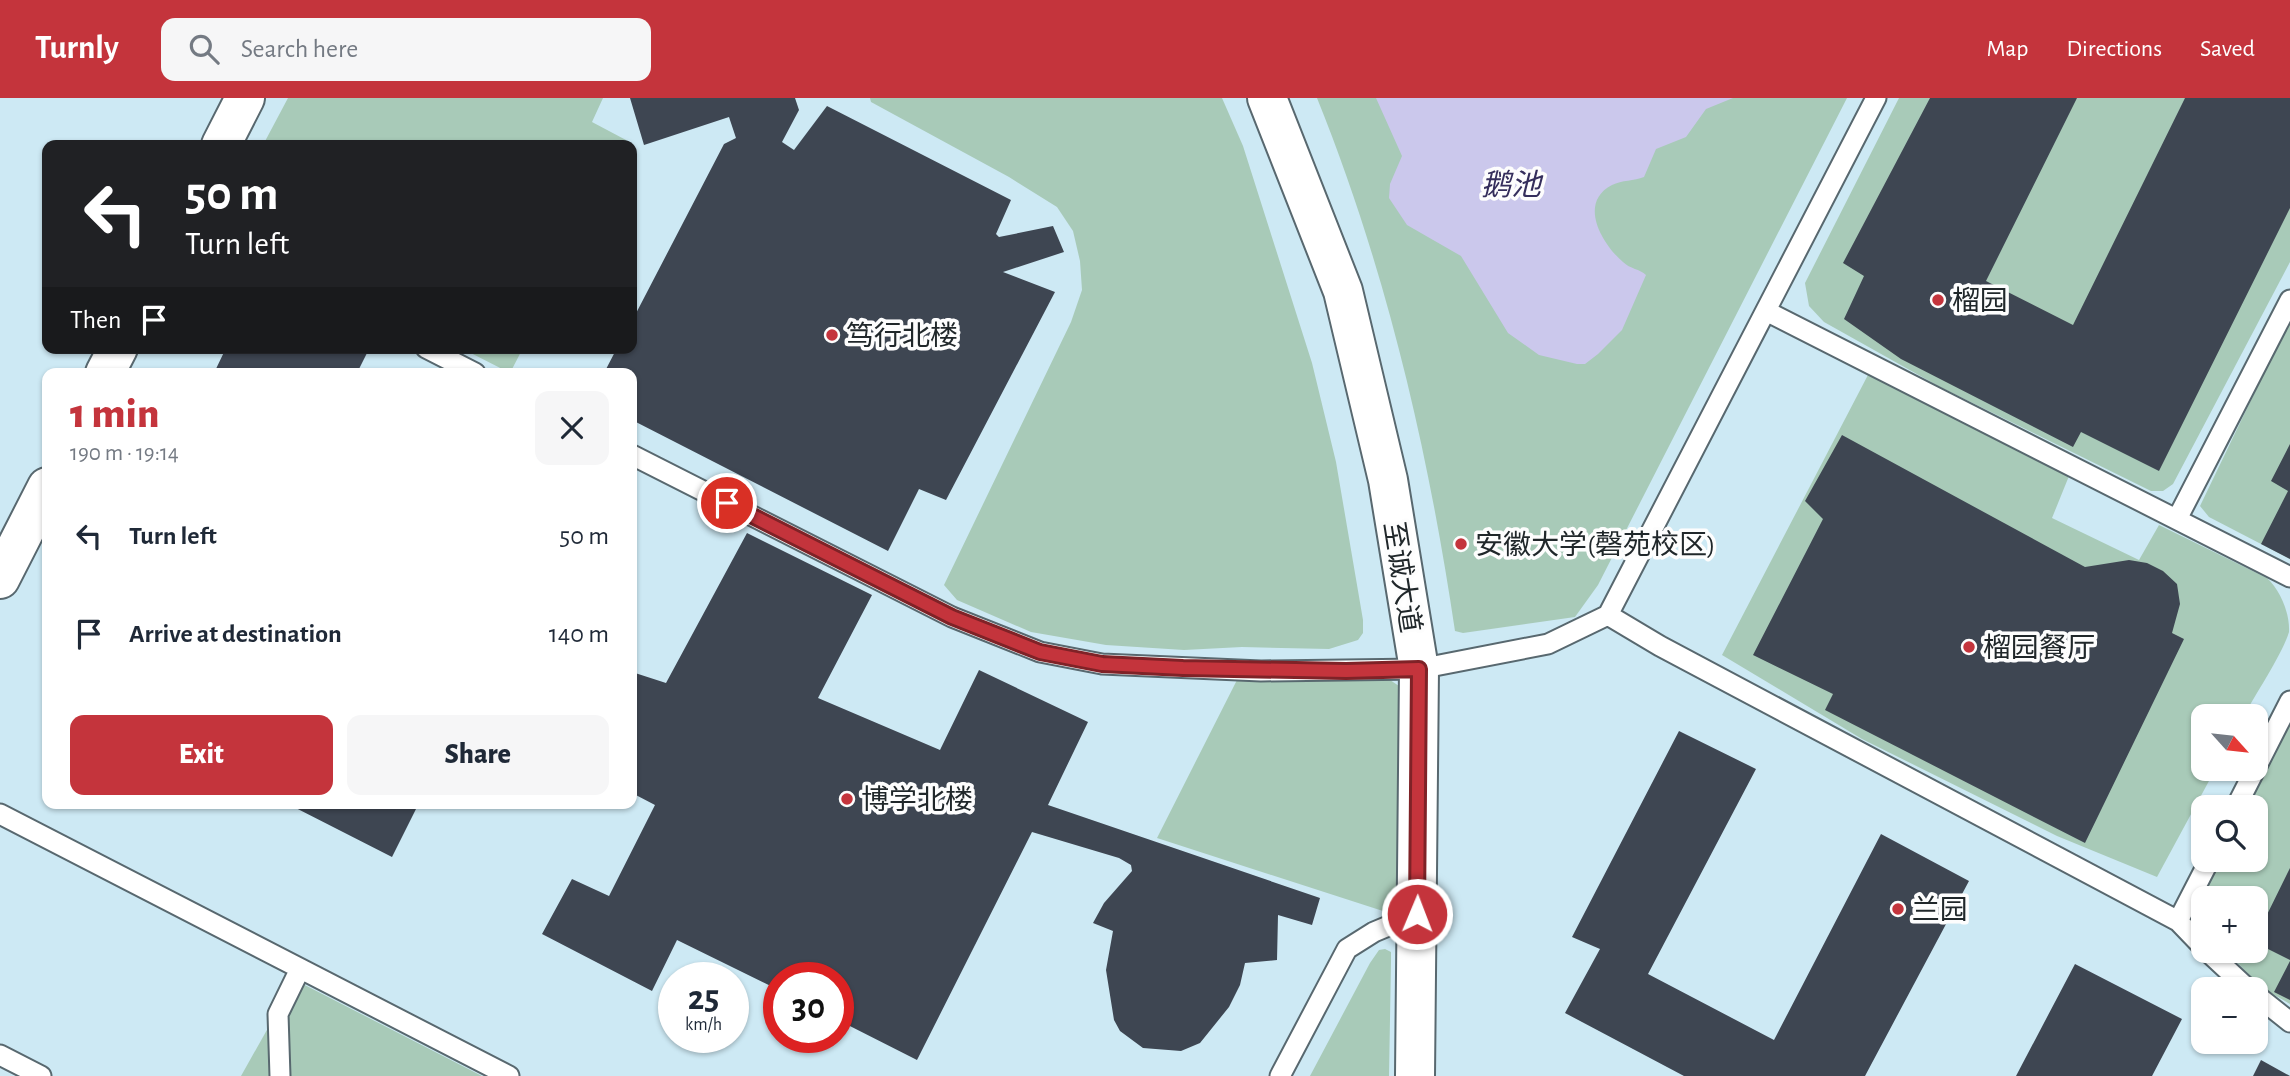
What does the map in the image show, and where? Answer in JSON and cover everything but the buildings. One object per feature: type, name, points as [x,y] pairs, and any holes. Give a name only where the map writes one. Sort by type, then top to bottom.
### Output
[{"type":"street","points":[[224,140],[245,98]]},
{"type":"street","name":"至诚大道","points":[[1267,98],[1343,291],[1388,480],[1419,669],[1415,1076]]},
{"type":"street","points":[[0,579],[42,497]]},
{"type":"lane","points":[[637,458],[952,617],[1040,652],[1102,664],[1346,671],[1419,669],[1548,644],[1608,615],[1876,98]]},
{"type":"lane","points":[[2177,519],[2290,300]]},
{"type":"lane","points":[[1766,311],[2290,577]]},
{"type":"lane","points":[[438,354],[465,368]]},
{"type":"lane","points":[[1608,615],[1660,646],[2178,921],[2191,934]]},
{"type":"lane","points":[[2242,795],[2290,701]]},
{"type":"lane","points":[[0,814],[509,1076]]},
{"type":"lane","points":[[2178,921],[2203,872]]},
{"type":"lane","points":[[1280,1076],[1347,949],[1374,932],[1417,914]]},
{"type":"lane","points":[[2220,963],[2235,977]]},
{"type":"lane","points":[[280,1076],[278,1013],[300,969]]},
{"type":"lane","points":[[2268,1005],[2290,1022]]},
{"type":"lane","points":[[0,1055],[41,1076]]},
{"type":"shaded area","name":"安徽大学(磬苑校区)","points":[[0,98],[2290,98],[2290,1076],[0,1076]]},
{"type":"green space","points":[[288,98],[603,98],[592,122],[626,140],[266,140]]},
{"type":"green space","points":[[870,98],[1222,98],[1243,146],[1312,363],[1336,462],[1363,620],[1363,633],[1358,640],[1329,649],[1242,647],[1184,650],[1106,645],[1031,632],[957,600],[944,585],[1071,322],[1082,290],[1080,261],[1073,231],[1057,207],[1009,177],[871,102]]},
{"type":"green space","points":[[1317,98],[1847,98],[1598,585],[1575,617],[1463,633],[1455,631],[1432,495],[1402,360],[1364,228]]},
{"type":"green space","name":"榴园","points":[[1899,98],[2290,98],[2290,262],[2173,484],[2163,491],[2151,491],[1940,387],[1824,322],[1809,306],[1805,283]]},
{"type":"green space","points":[[2290,319],[2290,559],[2209,517],[2200,506]]},
{"type":"green space","points":[[473,354],[520,354],[513,368],[500,368]]},
{"type":"green space","name":"榴园餐厅","points":[[1869,373],[2069,476],[2052,518],[2139,560],[2159,525],[2267,578],[2280,595],[2289,625],[2286,641],[2251,704],[2191,704],[2191,781],[2209,781],[2201,795],[2191,795],[2191,814],[2157,877],[2057,836],[1862,739],[1722,655]]},
{"type":"green space","points":[[1387,678],[1399,686],[1400,906],[1386,912],[1157,838],[1237,680]]},
{"type":"green space","points":[[2290,706],[2290,1004],[2268,991],[2268,977],[2251,977],[2238,963],[2268,963],[2268,886],[2200,886],[2207,872],[2268,872],[2268,795],[2245,795],[2252,781],[2268,781],[2268,750]]},
{"type":"green space","points":[[1379,950],[1391,952],[1389,1076],[1310,1076],[1370,963]]},
{"type":"green space","points":[[295,980],[482,1076],[241,1076]]},
{"type":"water","name":"鹅池","points":[[1376,98],[1733,98],[1706,109],[1686,137],[1656,149],[1644,177],[1612,185],[1596,202],[1597,224],[1608,245],[1623,262],[1646,275],[1622,330],[1585,364],[1577,364],[1539,355],[1508,333],[1461,256],[1407,225],[1389,198],[1390,184],[1402,156]]},
{"type":"place","name":"榴园","points":[[1938,300]]},
{"type":"place","name":"笃行北楼","points":[[832,335]]},
{"type":"place","name":"安徽大学(磬苑校区)","points":[[1461,544]]},
{"type":"place","name":"榴园餐厅","points":[[1969,647]]},
{"type":"place","name":"博学北楼","points":[[847,799]]},
{"type":"place","name":"兰园","points":[[1898,909]]},
{"type":"route","points":[[727,503],[952,617],[1040,652],[1102,664],[1183,668],[1261,671],[1419,669],[1417,914]]}]
